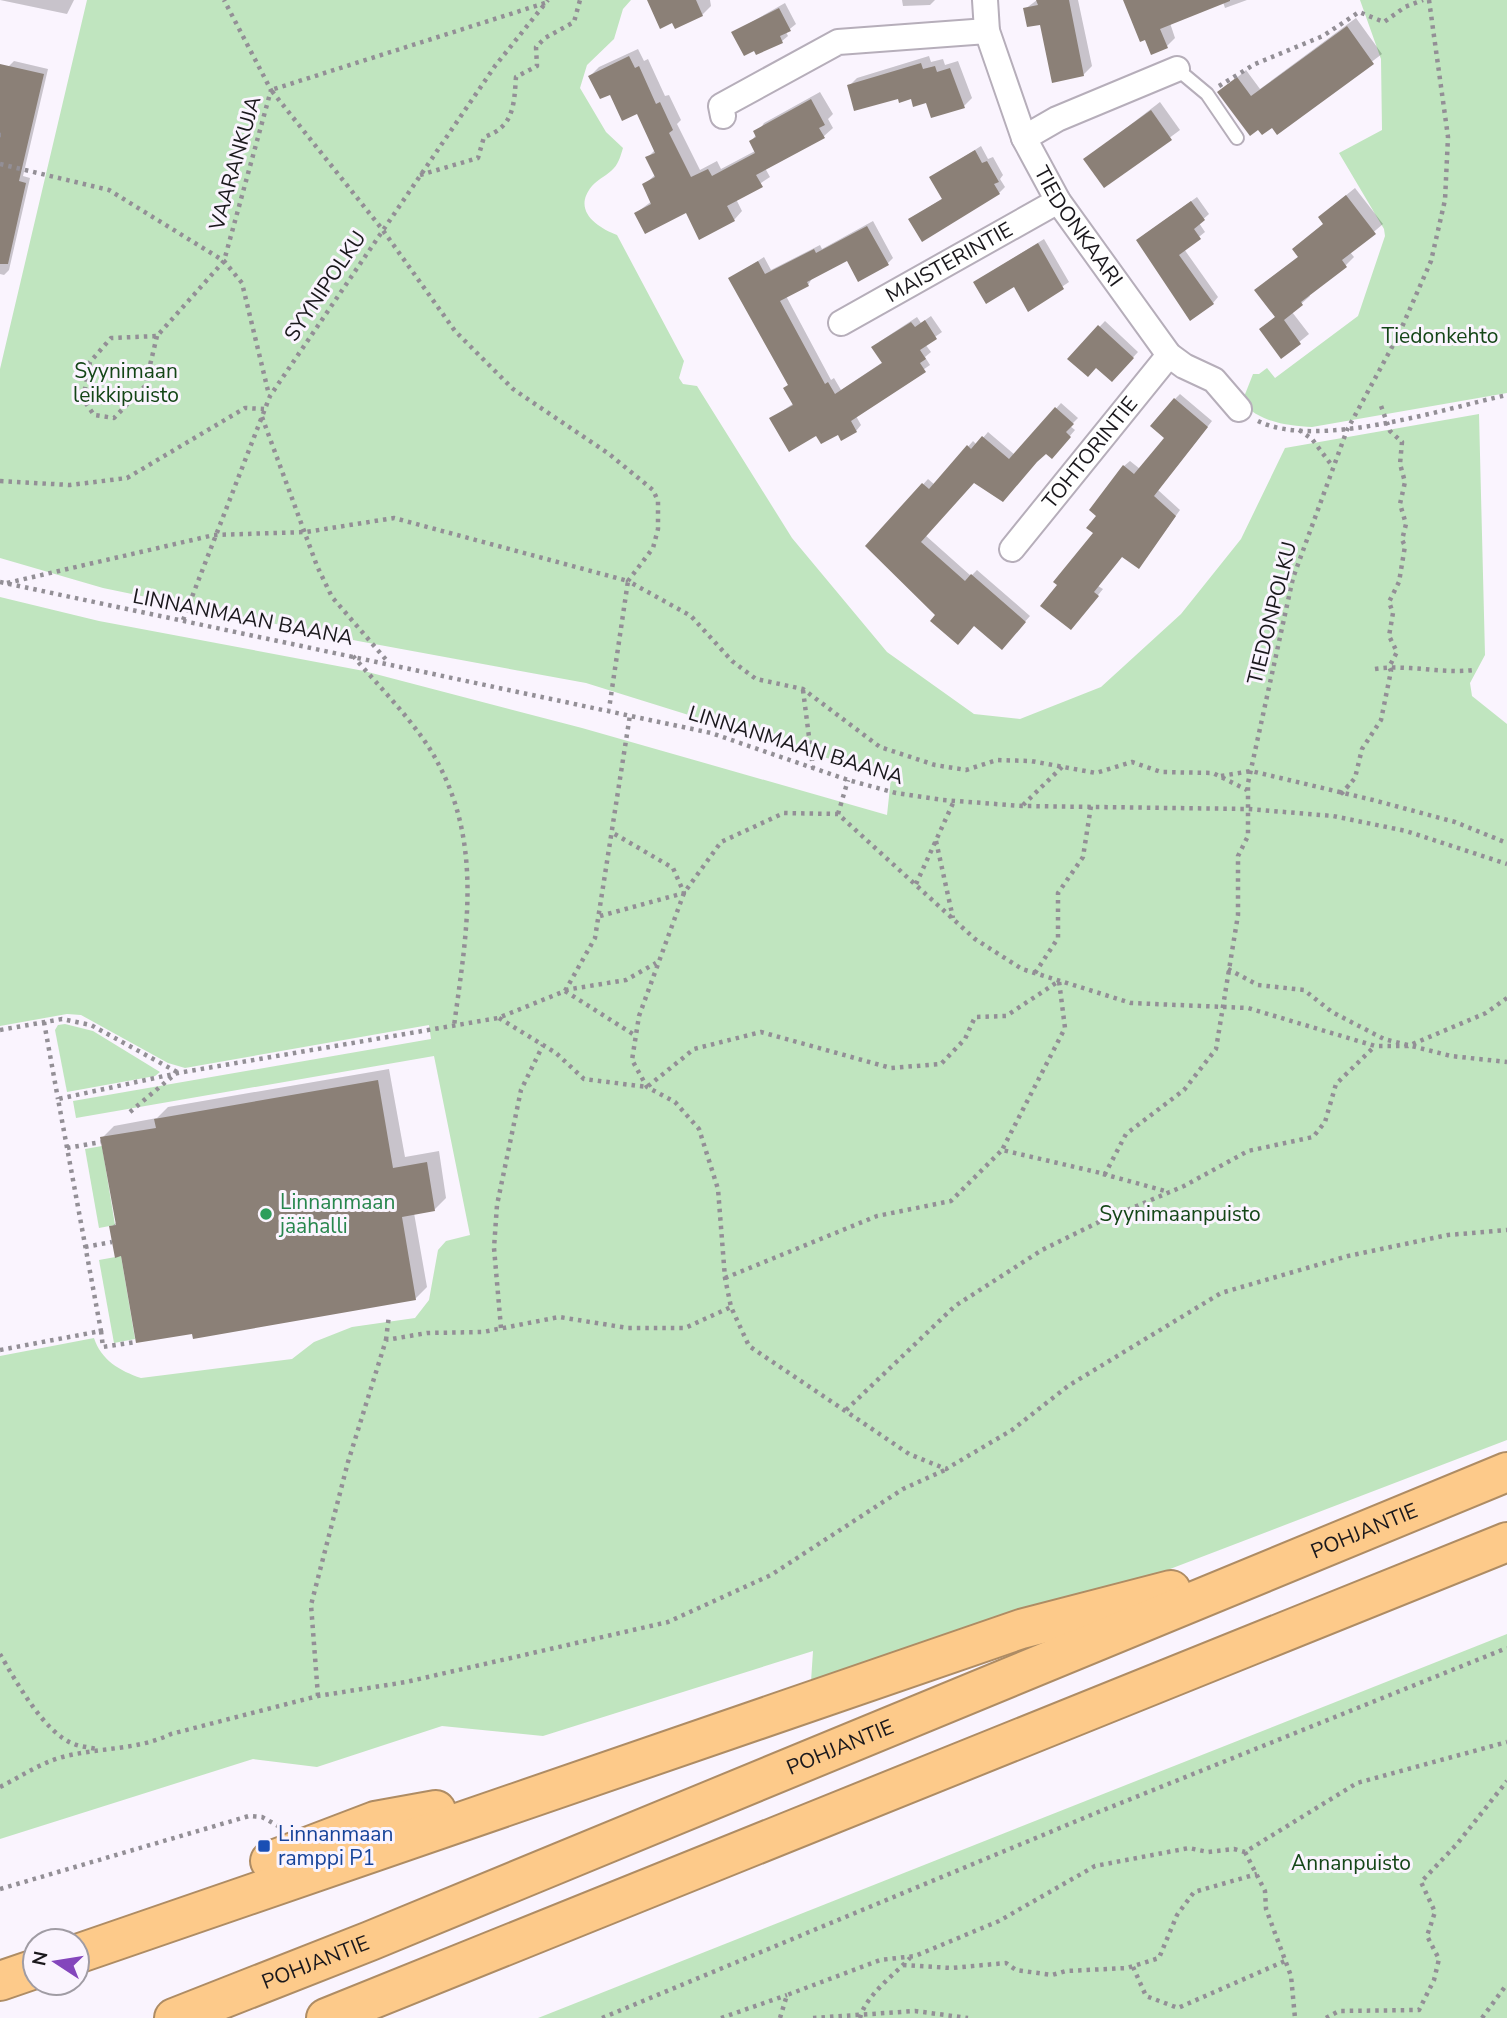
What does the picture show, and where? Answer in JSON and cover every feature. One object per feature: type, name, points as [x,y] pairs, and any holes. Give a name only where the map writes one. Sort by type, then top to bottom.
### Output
[{"type":"highway","name":"POHJANTIE","points":[[174,2018],[370,1941],[1507,1472]]},
{"type":"highway","points":[[326,2018],[1507,1542]]},
{"type":"highway","points":[[91,1946],[186,1892],[374,1821],[555,1789],[1021,1629],[1315,1552]]},
{"type":"highway","points":[[0,1981],[21,1974]]},
{"type":"street","name":"TIEDONKAARI","points":[[985,0],[987,31],[1024,138],[1058,201],[1169,355],[1184,366],[1214,380],[1239,409]]},
{"type":"street","points":[[723,116],[721,106],[838,42],[987,31]]},
{"type":"street","points":[[1024,138],[1057,119],[1177,69]]},
{"type":"street","name":"MAISTERINTIE","points":[[841,323],[1058,201]]},
{"type":"street","name":"TOHTORINTIE","points":[[1012,549],[1169,355]]},
{"type":"lane","points":[[1177,69],[1207,94],[1237,138]]},
{"type":"path","name":"VAARANKUJA","points":[[224,0],[271,90],[224,261]]},
{"type":"path","points":[[419,176],[478,158],[484,137],[499,132],[513,114],[516,77],[537,66],[536,47],[545,38],[574,22],[580,0]]},
{"type":"path","points":[[1207,94],[1255,64],[1323,36],[1359,12],[1384,22],[1405,7],[1423,0]]},
{"type":"path","name":"TIEDONPOLKU","points":[[1102,1173],[1105,1174],[1126,1134],[1184,1090],[1216,1049],[1238,915],[1238,856],[1248,836],[1248,789],[1293,578],[1347,430],[1398,336],[1431,261],[1445,200],[1448,137],[1429,0]]},
{"type":"path","points":[[547,2],[271,90],[382,229],[455,331],[513,389],[609,454],[653,490],[657,501],[658,529],[653,548],[628,581],[609,709]]},
{"type":"path","name":"SYYNIPOLKU","points":[[183,620],[270,396],[495,66],[547,2]]},
{"type":"path","points":[[0,164],[109,190],[224,261],[242,283],[270,396]]},
{"type":"path","points":[[157,336],[111,338],[90,362],[83,399],[94,415],[114,418],[145,386],[157,336],[224,261]]},
{"type":"path","points":[[1239,409],[1260,422],[1280,429],[1347,430],[1507,395]]},
{"type":"path","points":[[1342,793],[1355,778],[1362,748],[1374,734],[1383,716],[1391,671],[1389,667],[1397,652],[1388,636],[1393,613],[1389,602],[1399,582],[1406,524],[1400,504],[1405,482],[1400,464],[1402,442],[1390,431],[1380,403]]},
{"type":"path","points":[[0,481],[70,485],[127,478],[245,408],[264,409]]},
{"type":"path","points":[[262,416],[317,566],[332,597],[389,663]]},
{"type":"path","points":[[1298,430],[1312,439],[1334,468]]},
{"type":"path","points":[[2,583],[214,535],[306,532],[394,518],[628,581],[691,615],[732,661],[756,679],[803,689],[880,747],[935,765],[966,770],[997,760],[1008,760],[1096,772],[1132,762],[1161,772],[1213,773],[1248,789]]},
{"type":"path","name":"LINNANMAAN BAANA","points":[[2,583],[609,709],[711,733],[848,780],[896,793],[1022,806],[1248,809],[1333,816],[1406,831],[1507,864]]},
{"type":"path","points":[[352,655],[397,707],[439,764],[461,820],[469,868],[466,942],[454,1026]]},
{"type":"path","points":[[1375,669],[1430,667],[1447,672],[1473,670]]},
{"type":"path","points":[[803,689],[813,768]]},
{"type":"path","points":[[565,991],[596,938],[630,715]]},
{"type":"path","points":[[1022,806],[1062,766]]},
{"type":"path","points":[[1219,776],[1251,771],[1455,822],[1507,841]]},
{"type":"path","points":[[838,814],[848,780]]},
{"type":"path","points":[[1342,793],[1349,785]]},
{"type":"path","points":[[916,884],[954,801]]},
{"type":"path","points":[[1035,973],[1058,938],[1058,893],[1083,857],[1091,806]]},
{"type":"path","points":[[647,1087],[632,1060],[636,1036],[657,962],[684,893],[721,842],[784,813],[838,814],[975,939],[1022,969],[1131,1003],[1248,1008],[1375,1046],[1408,1046],[1507,1062]]},
{"type":"path","points":[[612,833],[673,868],[684,893]]},
{"type":"path","points":[[936,840],[953,918]]},
{"type":"path","points":[[600,916],[684,893]]},
{"type":"path","points":[[58,1099],[178,1073],[498,1018],[565,991],[626,980],[657,962]]},
{"type":"path","points":[[1228,969],[1258,985],[1304,990],[1332,1012],[1359,1027],[1408,1046],[1486,1013],[1507,998]]},
{"type":"path","points":[[647,1087],[694,1049],[761,1032],[891,1068],[941,1064],[965,1039],[975,1017],[1006,1016],[1059,981]]},
{"type":"path","points":[[725,1278],[877,1216],[951,1201],[1002,1150],[1065,1028],[1059,981]]},
{"type":"path","points":[[565,991],[636,1036]]},
{"type":"path","points":[[498,1018],[543,1045],[584,1079],[647,1087],[675,1102],[699,1129],[718,1189],[725,1278],[731,1307],[749,1346],[909,1454],[946,1469]]},
{"type":"path","points":[[0,1030],[61,1019],[91,1025],[178,1073]]},
{"type":"path","points":[[44,1022],[103,1348],[136,1342]]},
{"type":"path","points":[[501,1328],[494,1248],[497,1205],[521,1090],[543,1045]]},
{"type":"path","points":[[846,1410],[956,1307],[1042,1250],[1170,1192],[1248,1152],[1313,1137],[1325,1122],[1336,1084],[1375,1046]]},
{"type":"path","points":[[130,1112],[178,1073]]},
{"type":"path","points":[[67,1147],[101,1142]]},
{"type":"path","points":[[1002,1150],[1170,1192]]},
{"type":"path","points":[[0,1787],[24,1771],[59,1758],[152,1743],[171,1734],[318,1696],[406,1682],[668,1622],[771,1576],[903,1489],[946,1469],[1012,1430],[1068,1385],[1221,1293],[1348,1256],[1448,1235],[1507,1230]]},
{"type":"path","points":[[85,1247],[112,1242]]},
{"type":"path","points":[[386,1340],[427,1333],[501,1328],[559,1317],[628,1328],[685,1328],[731,1307]]},
{"type":"path","points":[[318,1696],[311,1605],[348,1462],[386,1340],[389,1315]]},
{"type":"path","points":[[0,1350],[101,1331]]},
{"type":"path","points":[[602,2018],[1033,1839],[1507,1648]]},
{"type":"path","points":[[0,1654],[18,1684],[56,1733],[72,1744],[101,1750]]},
{"type":"path","points":[[721,2018],[880,1959],[912,1957],[999,1921],[1096,1866],[1189,1848],[1208,1852],[1234,1849],[1245,1852],[1357,1783],[1507,1742]]},
{"type":"path","points":[[1326,2018],[1339,2011],[1419,2010],[1434,1980],[1439,1959],[1427,1936],[1435,1912],[1421,1882],[1457,1844],[1507,1781]]},
{"type":"path","points":[[0,1889],[249,1816],[271,1820],[280,1827],[286,1838]]},
{"type":"path","points":[[1245,1852],[1265,1891],[1266,1909],[1291,1976],[1295,2018]]},
{"type":"path","points":[[903,1965],[951,1968],[1006,1963],[1016,1970],[1052,1975],[1066,1971],[1133,1966],[1159,1958],[1177,1915],[1194,1892],[1256,1874]]},
{"type":"path","points":[[860,2015],[912,1957]]},
{"type":"path","points":[[1133,1966],[1146,1996],[1178,2008],[1285,1961]]},
{"type":"path","points":[[1482,2018],[1507,1984]]},
{"type":"path","points":[[780,2018],[787,1995]]},
{"type":"path","points":[[813,2018],[915,2011],[968,2018]]},
{"type":"green space","points":[[87,0],[631,0],[623,9],[614,39],[587,65],[580,88],[606,132],[623,148],[616,166],[594,184],[586,195],[586,210],[601,227],[617,235],[684,361],[679,378],[683,384],[697,386],[792,538],[887,652],[974,714],[1020,719],[1101,687],[1181,614],[1241,539],[1285,448],[1479,414],[1485,655],[1470,683],[1472,696],[1507,724],[1507,1440],[1021,1626],[810,1697],[813,1651],[543,1736],[442,1726],[317,1767],[253,1759],[0,1839],[0,1356],[94,1338],[101,1353],[112,1364],[141,1378],[292,1359],[314,1342],[352,1327],[415,1318],[429,1300],[438,1250],[446,1241],[470,1235],[434,1056],[76,1118],[73,1101],[431,1039],[429,1025],[185,1068],[168,1063],[81,1015],[67,1014],[0,1026],[0,597],[99,621],[364,671],[582,728],[887,815],[891,778],[586,683],[358,641],[103,588],[0,558],[0,369]]},
{"type":"green space","name":"Tiedonkehto","points":[[1360,0],[1507,0],[1507,393],[1312,427],[1283,424],[1257,414],[1242,402],[1253,374],[1259,374],[1267,368],[1275,378],[1358,316],[1385,236],[1384,229],[1339,153],[1382,130],[1381,59]]},
{"type":"green space","points":[[65,1024],[93,1031],[160,1072],[155,1076],[67,1092],[55,1030],[58,1025]]},
{"type":"green space","points":[[102,1146],[115,1225],[99,1228],[85,1149]]},
{"type":"green space","points":[[121,1256],[135,1339],[114,1343],[99,1260]]},
{"type":"green space","name":"Annanpuisto","points":[[1507,1634],[1507,2018],[538,2018]]},
{"type":"building","points":[[647,0],[696,0],[703,16],[675,29],[672,23],[660,29]]},
{"type":"building","points":[[1036,0],[1069,0],[1084,76],[1052,83],[1040,25],[1027,27],[1023,8],[1038,5]]},
{"type":"building","points":[[1123,0],[1230,1],[1160,29],[1168,48],[1151,55],[1145,40],[1140,42]]},
{"type":"building","points":[[779,8],[791,31],[780,36],[783,43],[756,55],[754,51],[744,56],[731,32]]},
{"type":"building","points":[[1347,26],[1374,64],[1277,135],[1272,128],[1262,135],[1258,130],[1250,136],[1217,92],[1237,77],[1251,96]]},
{"type":"building","points":[[629,56],[635,68],[639,66],[656,104],[660,102],[673,130],[669,133],[691,177],[708,169],[712,176],[755,153],[749,141],[756,137],[753,131],[811,99],[825,125],[819,128],[825,138],[756,175],[763,187],[727,206],[735,221],[699,240],[686,213],[645,234],[634,213],[651,204],[642,184],[655,177],[645,157],[655,153],[637,114],[622,121],[610,95],[600,99],[588,76]]},
{"type":"building","points":[[921,63],[923,69],[935,66],[937,72],[950,68],[965,108],[931,118],[926,103],[913,107],[911,99],[899,103],[898,99],[854,111],[847,85]]},
{"type":"building","points":[[0,64],[44,74],[19,181],[26,183],[8,264],[0,264]]},
{"type":"building","points":[[1151,110],[1172,140],[1104,188],[1083,159]]},
{"type":"building","points":[[975,150],[982,163],[987,161],[999,182],[994,184],[1000,194],[922,242],[908,219],[942,199],[929,177]]},
{"type":"building","points":[[1346,195],[1376,234],[1342,260],[1347,267],[1301,302],[1303,305],[1284,320],[1301,344],[1281,359],[1259,329],[1275,317],[1254,290],[1298,257],[1292,249],[1323,224],[1318,217]]},
{"type":"building","points":[[1191,201],[1205,220],[1194,229],[1201,239],[1179,255],[1214,304],[1190,321],[1136,240]]},
{"type":"building","points":[[867,226],[889,265],[858,282],[847,261],[807,282],[809,286],[780,301],[825,384],[828,382],[835,394],[882,363],[871,347],[911,322],[915,327],[925,320],[937,339],[920,350],[926,359],[920,363],[926,372],[851,421],[857,432],[841,441],[838,435],[821,444],[816,436],[789,452],[769,418],[793,405],[783,388],[788,385],[728,278],[758,261],[765,274],[814,249],[816,253]]},
{"type":"building","points":[[1038,243],[1064,289],[1028,312],[1014,287],[986,304],[973,282]]},
{"type":"building","points":[[1098,325],[1134,358],[1112,382],[1096,368],[1088,377],[1067,359]]},
{"type":"building","points":[[1174,398],[1208,427],[1154,496],[1176,516],[1139,569],[1122,557],[1094,592],[1099,596],[1071,630],[1040,606],[1057,585],[1053,582],[1093,533],[1086,528],[1096,516],[1089,510],[1123,465],[1134,474],[1164,438],[1150,426]]},
{"type":"building","points":[[1055,407],[1074,424],[1066,432],[1071,437],[1052,459],[1046,454],[1003,502],[974,483],[921,542],[965,581],[971,574],[1026,622],[1002,650],[974,626],[958,645],[930,621],[935,615],[865,546],[922,483],[929,489],[967,445],[971,449],[982,436],[1009,459]]},
{"type":"building","name":"Linnanmaan jäähalli","points":[[378,1080],[393,1168],[427,1162],[435,1211],[402,1217],[416,1300],[193,1339],[192,1334],[136,1343],[121,1256],[115,1258],[109,1226],[116,1225],[100,1137],[156,1128],[154,1119]]},
{"type":"place","name":"Linnanmaan jäähalli","points":[[266,1214]]},
{"type":"place","name":"Linnanmaan ramppi P1","points":[[264,1846]]},
{"type":"park label","name":"Syynimaan leikkipuisto","points":[[126,383]]},
{"type":"park label","name":"Syynimaanpuisto","points":[[1180,1214]]}]
